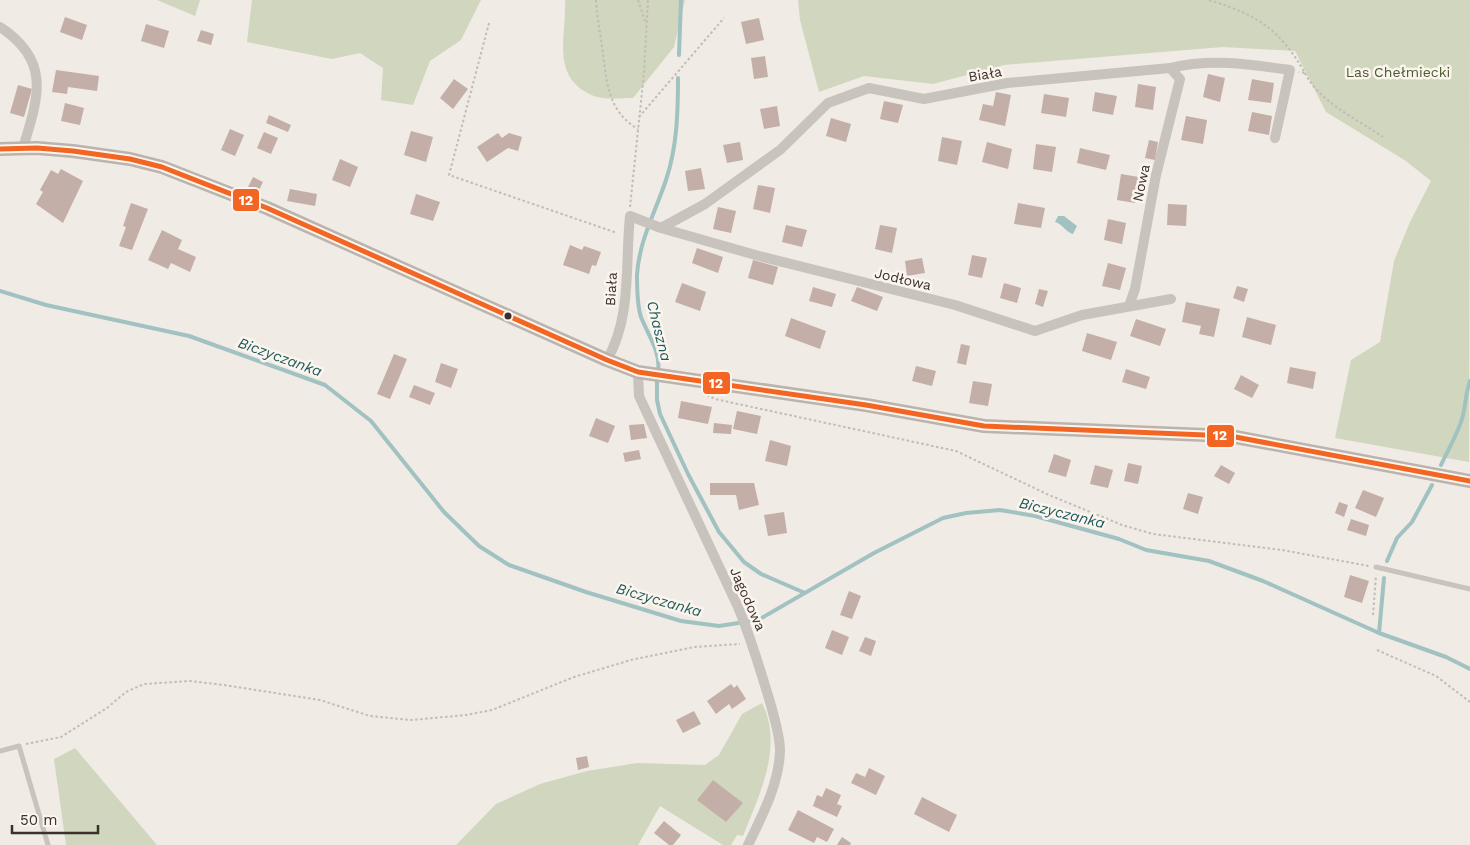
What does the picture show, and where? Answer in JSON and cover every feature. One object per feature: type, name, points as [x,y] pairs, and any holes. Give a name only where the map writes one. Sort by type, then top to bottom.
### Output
[{"type":"street","points":[[0,27],[19,42],[27,52],[36,77],[38,98],[23,148]]},
{"type":"street","name":"Biała","points":[[657,226],[705,204],[780,150],[828,103],[869,88],[924,99],[1007,83],[1170,68],[1194,62],[1225,62],[1290,70]]},
{"type":"street","name":"Nowa","points":[[1129,306],[1135,289],[1156,175],[1180,79],[1170,68]]},
{"type":"street","points":[[1276,138],[1290,70]]},
{"type":"street","points":[[0,149],[23,148],[110,156],[162,167],[267,208],[607,360],[644,373],[866,406],[984,426],[1230,436],[1470,481]]},
{"type":"street","name":"Biała","points":[[607,360],[617,342],[624,316],[630,216]]},
{"type":"street","name":"Jodłowa","points":[[630,216],[657,226],[856,282],[955,305],[1035,331],[1082,315],[1171,299]]},
{"type":"street","name":"Jagodowa","points":[[644,373],[639,396],[738,607],[752,642],[776,724],[780,750],[775,782],[764,813],[748,845]]},
{"type":"lane","points":[[1376,567],[1470,589]]},
{"type":"lane","points":[[0,751],[19,746],[48,845]]},
{"type":"path","points":[[596,0],[607,90],[616,109],[626,122],[638,129]]},
{"type":"path","points":[[638,0],[646,23]]},
{"type":"path","points":[[630,216],[638,118],[644,72],[648,0]]},
{"type":"path","points":[[1209,0],[1243,11],[1260,20],[1281,38],[1305,73],[1310,84],[1322,96],[1383,137]]},
{"type":"path","points":[[638,118],[724,18]]},
{"type":"path","points":[[489,24],[449,176],[628,236]]},
{"type":"path","points":[[1290,70],[1305,73]]},
{"type":"path","points":[[706,395],[715,399],[956,451],[1049,495],[1122,525],[1153,534],[1282,550],[1376,567],[1373,615]]},
{"type":"path","points":[[19,746],[68,734],[126,692],[144,684],[190,681],[224,685],[320,700],[370,716],[411,720],[466,715],[492,710],[574,677],[640,658],[694,647],[752,642]]},
{"type":"path","points":[[1377,650],[1436,676],[1470,702]]},
{"type":"green space","points":[[157,0],[200,0],[195,16]]},
{"type":"green space","points":[[252,0],[481,0],[461,40],[430,61],[413,105],[381,100],[383,68],[360,53],[332,59],[247,42]]},
{"type":"green space","points":[[565,0],[685,0],[674,47],[633,98],[603,98],[594,96],[580,88],[571,78],[566,67],[563,54]]},
{"type":"green space","name":"Las Chełmiecki","points":[[798,0],[1470,0],[1469,462],[1335,438],[1351,360],[1380,342],[1394,261],[1410,222],[1431,181],[1406,161],[1326,112],[1295,51],[1223,47],[1004,65],[933,84],[864,76],[819,92],[800,20]]},
{"type":"green space","points":[[762,703],[771,737],[767,771],[743,836],[737,835],[731,845],[723,845],[660,806],[638,845],[456,845],[496,804],[540,784],[587,771],[637,763],[705,765],[719,755],[742,714]]},
{"type":"green space","points":[[75,748],[157,845],[66,845],[54,759]]},
{"type":"water","points":[[1058,216],[1064,216],[1077,226],[1073,234],[1055,222]]},
{"type":"building","points":[[65,17],[87,25],[82,40],[60,32]]},
{"type":"building","points":[[759,18],[764,40],[746,44],[741,22]]},
{"type":"building","points":[[146,24],[169,31],[164,48],[141,41]]},
{"type":"building","points":[[201,30],[214,34],[211,45],[197,41]]},
{"type":"building","points":[[765,56],[768,77],[754,79],[751,58]]},
{"type":"building","points":[[56,70],[99,76],[97,91],[68,87],[67,94],[52,92]]},
{"type":"building","points":[[1208,74],[1225,78],[1220,102],[1203,97]]},
{"type":"building","points":[[454,79],[468,89],[453,109],[440,98]]},
{"type":"building","points":[[1252,79],[1274,83],[1271,103],[1248,100]]},
{"type":"building","points":[[1138,84],[1156,87],[1153,110],[1135,107]]},
{"type":"building","points":[[18,85],[32,89],[24,117],[10,113]]},
{"type":"building","points":[[996,92],[1011,95],[1005,126],[979,120],[983,104],[993,106]]},
{"type":"building","points":[[1095,92],[1117,96],[1113,115],[1092,111]]},
{"type":"building","points":[[1044,94],[1069,98],[1066,117],[1041,113]]},
{"type":"building","points":[[884,101],[903,105],[898,123],[880,119]]},
{"type":"building","points":[[65,103],[84,108],[80,125],[61,121]]},
{"type":"building","points":[[777,106],[780,126],[764,129],[760,109]]},
{"type":"building","points":[[1252,112],[1272,116],[1269,135],[1248,131]]},
{"type":"building","points":[[269,115],[291,125],[288,132],[266,123]]},
{"type":"building","points":[[1186,116],[1207,120],[1203,144],[1181,140]]},
{"type":"building","points":[[831,118],[851,124],[846,142],[826,136]]},
{"type":"building","points":[[230,129],[244,135],[235,156],[221,150]]},
{"type":"building","points":[[411,131],[433,137],[426,162],[404,155]]},
{"type":"building","points":[[264,132],[278,138],[271,154],[257,148]]},
{"type":"building","points":[[498,133],[502,138],[509,133],[522,137],[518,151],[508,148],[487,162],[477,147]]},
{"type":"building","points":[[942,137],[962,141],[957,165],[938,161]]},
{"type":"building","points":[[1149,140],[1158,142],[1155,160],[1145,158]]},
{"type":"building","points":[[740,142],[743,160],[727,163],[723,145]]},
{"type":"building","points":[[987,142],[1012,149],[1008,169],[982,162]]},
{"type":"building","points":[[1036,144],[1056,147],[1052,172],[1033,169]]},
{"type":"building","points":[[1080,148],[1110,155],[1106,170],[1077,163]]},
{"type":"building","points":[[340,159],[358,167],[350,187],[332,180]]},
{"type":"building","points":[[701,168],[705,189],[688,191],[685,171]]},
{"type":"building","points":[[61,169],[83,181],[63,223],[36,204],[43,192],[40,190],[51,170],[58,174]]},
{"type":"building","points":[[1121,174],[1139,177],[1135,203],[1117,200]]},
{"type":"building","points":[[253,177],[263,182],[258,192],[248,187]]},
{"type":"building","points":[[758,185],[775,188],[770,213],[753,209]]},
{"type":"building","points":[[290,189],[317,194],[315,206],[287,201]]},
{"type":"building","points":[[416,194],[440,202],[433,221],[410,214]]},
{"type":"building","points":[[131,203],[148,209],[132,250],[119,246],[126,227],[123,226]]},
{"type":"building","points":[[1018,203],[1045,208],[1041,228],[1014,224]]},
{"type":"building","points":[[1168,204],[1187,205],[1186,226],[1167,225]]},
{"type":"building","points":[[718,207],[736,211],[731,233],[713,229]]},
{"type":"building","points":[[1108,219],[1126,223],[1122,244],[1104,240]]},
{"type":"building","points":[[786,225],[807,230],[802,247],[782,242]]},
{"type":"building","points":[[880,225],[897,228],[892,253],[875,249]]},
{"type":"building","points":[[162,230],[182,240],[178,249],[196,257],[190,272],[171,263],[168,269],[148,260]]},
{"type":"building","points":[[570,245],[582,250],[584,246],[601,252],[596,266],[592,265],[589,274],[563,265]]},
{"type":"building","points":[[697,248],[723,257],[718,273],[692,263]]},
{"type":"building","points":[[972,255],[987,258],[982,278],[968,275]]},
{"type":"building","points":[[922,258],[925,273],[907,276],[905,261]]},
{"type":"building","points":[[753,260],[778,267],[773,285],[748,278]]},
{"type":"building","points":[[1108,263],[1126,268],[1120,290],[1102,286]]},
{"type":"building","points":[[682,283],[706,292],[700,311],[675,302]]},
{"type":"building","points":[[1004,283],[1021,288],[1017,303],[1000,298]]},
{"type":"building","points":[[1237,286],[1248,289],[1244,302],[1233,298]]},
{"type":"building","points":[[813,287],[836,294],[832,307],[809,301]]},
{"type":"building","points":[[857,287],[883,297],[877,311],[851,301]]},
{"type":"building","points":[[1039,289],[1048,291],[1043,307],[1035,304]]},
{"type":"building","points":[[1186,302],[1220,309],[1214,337],[1199,334],[1201,326],[1182,322]]},
{"type":"building","points":[[1247,317],[1276,325],[1271,345],[1242,337]]},
{"type":"building","points":[[791,318],[826,331],[820,349],[785,336]]},
{"type":"building","points":[[1136,319],[1166,329],[1160,346],[1130,336]]},
{"type":"building","points":[[1087,333],[1117,342],[1111,360],[1082,351]]},
{"type":"building","points":[[961,344],[970,346],[966,365],[957,363]]},
{"type":"building","points":[[394,354],[407,359],[390,399],[377,394]]},
{"type":"building","points":[[441,363],[458,369],[451,388],[435,382]]},
{"type":"building","points":[[916,366],[936,371],[932,386],[912,381]]},
{"type":"building","points":[[1290,367],[1316,372],[1313,389],[1287,383]]},
{"type":"building","points":[[1126,369],[1150,377],[1146,389],[1122,382]]},
{"type":"building","points":[[1241,375],[1259,385],[1252,398],[1234,389]]},
{"type":"building","points":[[973,381],[992,384],[988,406],[969,403]]},
{"type":"building","points":[[414,385],[435,393],[430,405],[409,397]]},
{"type":"building","points":[[681,401],[712,407],[708,424],[678,418]]},
{"type":"building","points":[[737,411],[761,416],[757,434],[733,429]]},
{"type":"building","points":[[596,418],[615,426],[608,443],[589,436]]},
{"type":"building","points":[[714,423],[732,425],[731,434],[713,433]]},
{"type":"building","points":[[644,424],[647,438],[631,440],[629,425]]},
{"type":"building","points":[[770,440],[791,446],[787,466],[765,461]]},
{"type":"building","points":[[639,450],[641,459],[625,462],[623,453]]},
{"type":"building","points":[[1054,454],[1071,460],[1066,477],[1048,472]]},
{"type":"building","points":[[1128,463],[1142,466],[1138,484],[1124,481]]},
{"type":"building","points":[[1095,465],[1113,470],[1108,488],[1090,484]]},
{"type":"building","points":[[1221,465],[1235,473],[1229,484],[1214,476]]},
{"type":"building","points":[[710,483],[754,483],[759,505],[739,510],[736,495],[710,495]]},
{"type":"building","points":[[1363,490],[1384,498],[1376,517],[1355,508]]},
{"type":"building","points":[[1188,493],[1203,497],[1198,514],[1183,509]]},
{"type":"building","points":[[1339,502],[1348,505],[1344,517],[1335,513]]},
{"type":"building","points":[[784,512],[787,533],[768,536],[764,515]]},
{"type":"building","points":[[1351,519],[1369,525],[1366,536],[1347,530]]},
{"type":"building","points":[[1350,575],[1369,581],[1362,603],[1344,597]]},
{"type":"building","points":[[849,591],[861,596],[852,619],[840,615]]},
{"type":"building","points":[[832,630],[849,637],[842,655],[825,648]]},
{"type":"building","points":[[865,637],[876,641],[871,656],[859,651]]},
{"type":"building","points":[[731,684],[734,688],[737,685],[746,699],[732,709],[729,704],[716,714],[707,701]]},
{"type":"building","points":[[694,711],[701,724],[683,733],[676,720]]},
{"type":"building","points":[[587,756],[589,767],[578,770],[576,758]]},
{"type":"building","points":[[869,768],[885,776],[876,795],[851,783],[856,773],[865,777]]},
{"type":"building","points":[[713,780],[743,803],[726,822],[697,800]]},
{"type":"building","points":[[826,788],[841,795],[837,804],[842,806],[837,817],[813,806],[817,795],[822,797]]},
{"type":"building","points":[[922,797],[957,815],[949,832],[914,814]]},
{"type":"building","points":[[798,810],[834,829],[827,842],[817,837],[814,843],[788,830]]},
{"type":"building","points":[[664,821],[681,835],[673,845],[669,845],[654,833]]},
{"type":"building","points":[[842,837],[851,843],[850,845],[837,845]]},
{"type":"waterway","name":"Chaszna","points":[[679,55],[681,0]]},
{"type":"waterway","name":"Chaszna","points":[[658,371],[656,350],[641,317],[637,275],[644,239],[666,180],[673,155],[677,117],[678,78]]},
{"type":"waterway","name":"Biczyczanka","points":[[0,291],[46,305],[189,336],[325,385],[371,421],[444,512],[479,546],[509,565],[586,592],[681,621],[719,626],[758,620],[874,553],[943,518],[966,513],[1000,510],[1035,516],[1119,539],[1146,550],[1209,561],[1263,581],[1379,633],[1446,657],[1470,669]]},
{"type":"waterway","name":"Chaszna","points":[[657,378],[657,400],[660,414],[688,474],[719,532],[744,562],[761,574],[805,593]]},
{"type":"waterway","points":[[1441,465],[1460,425],[1470,381]]},
{"type":"waterway","points":[[1387,561],[1397,538],[1412,522],[1432,485]]},
{"type":"waterway","points":[[1379,633],[1384,578]]},
{"type":"transit line","name":"12","points":[[0,149],[37,148],[73,151],[130,159],[162,167],[267,208],[607,360],[638,372],[866,405],[984,426],[1230,436],[1470,481]]}]
